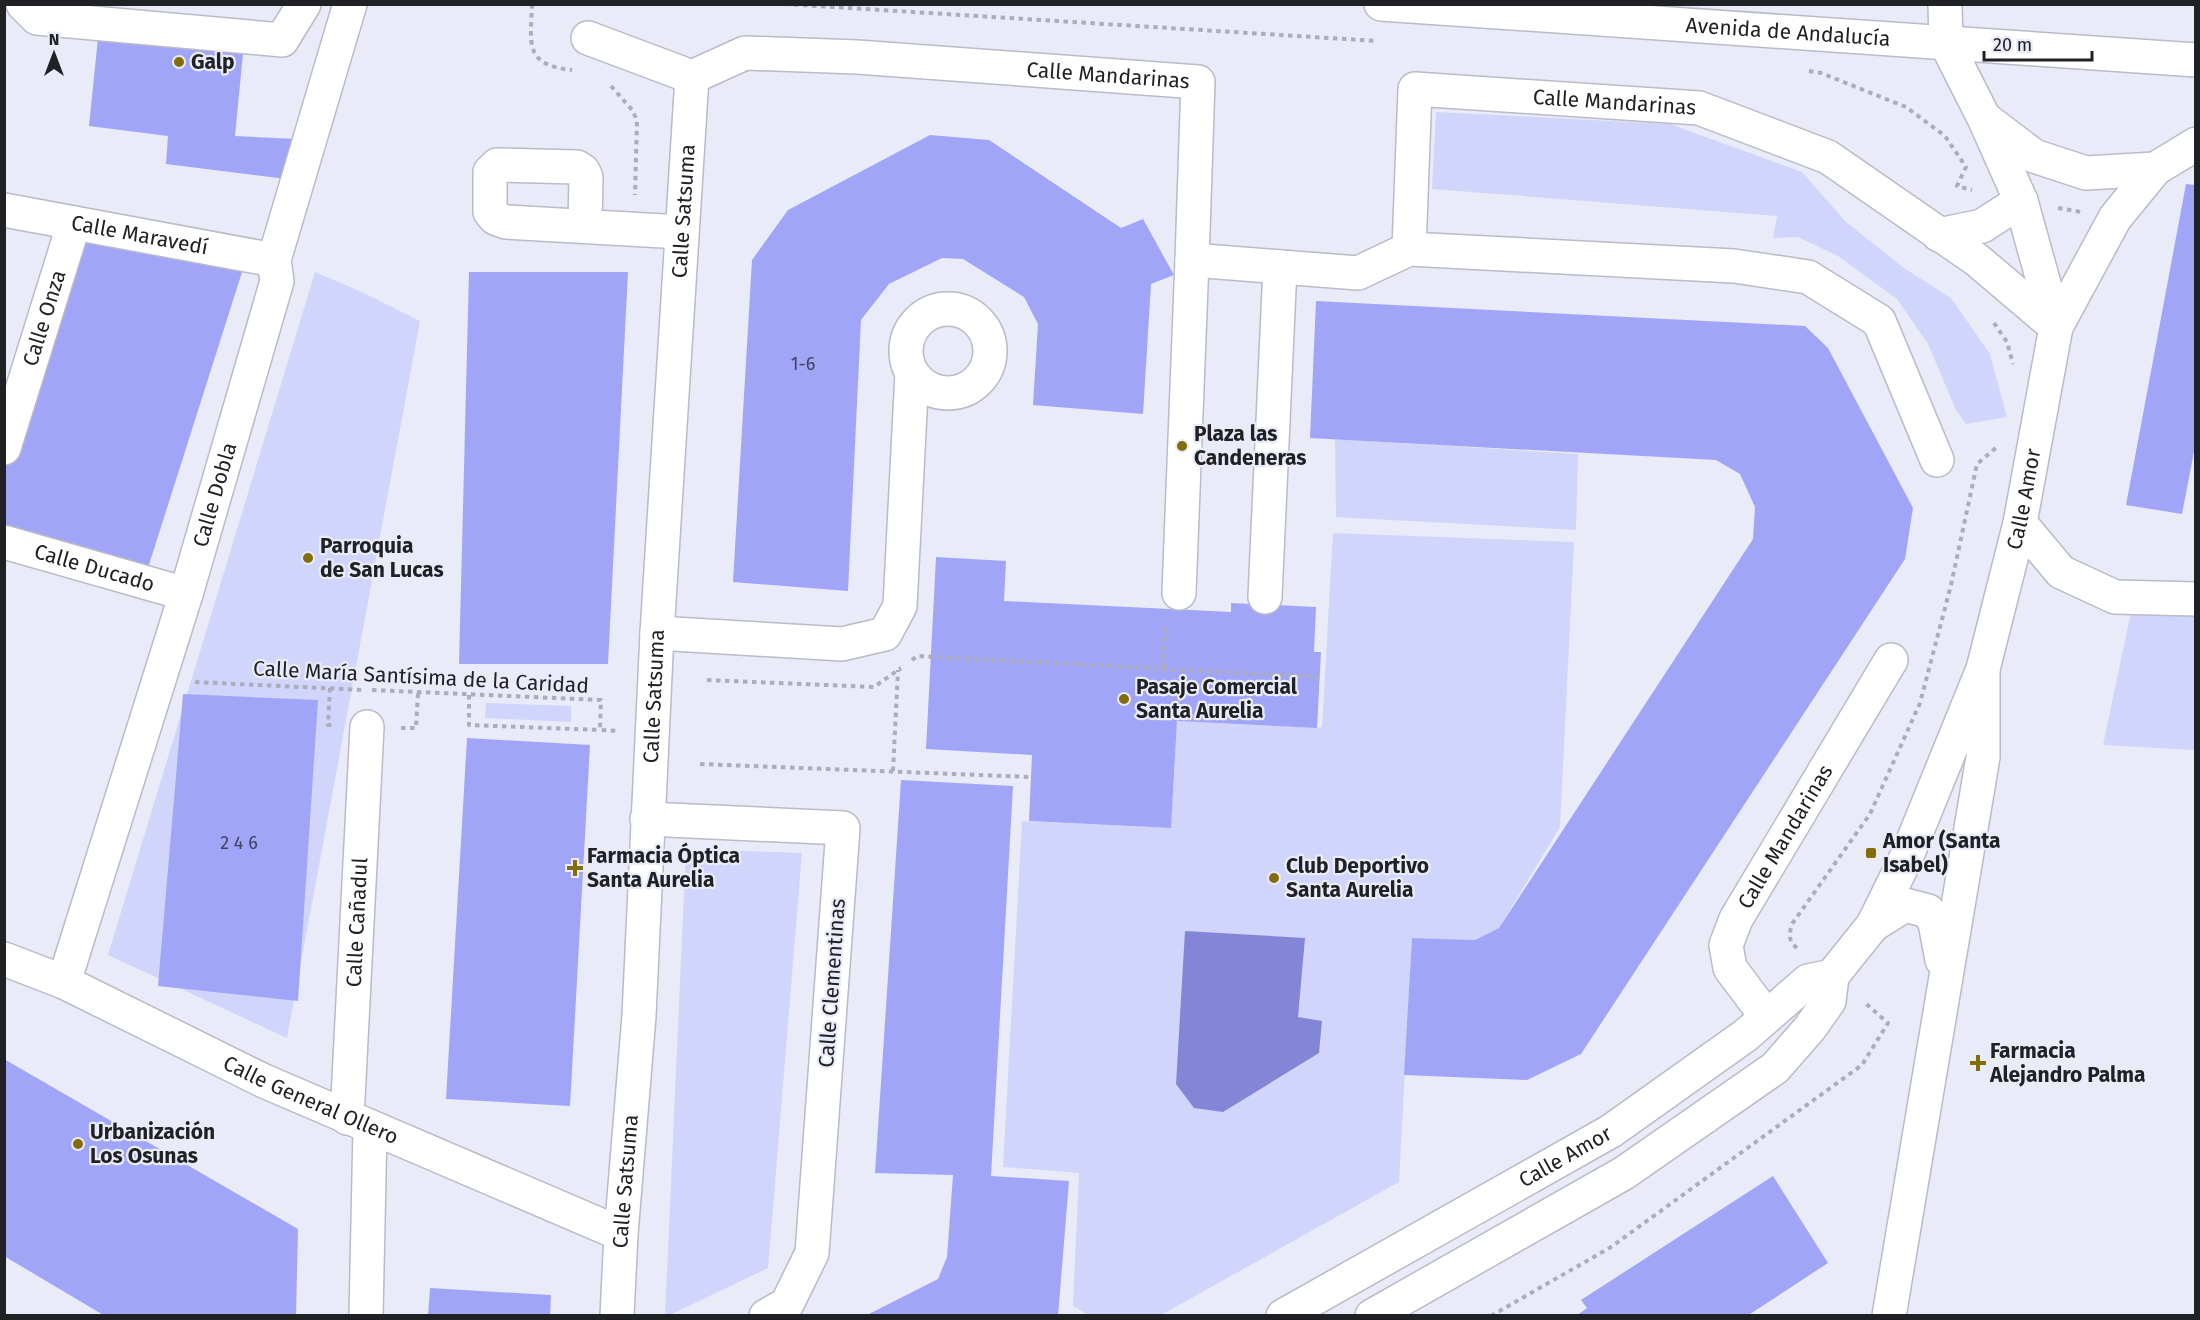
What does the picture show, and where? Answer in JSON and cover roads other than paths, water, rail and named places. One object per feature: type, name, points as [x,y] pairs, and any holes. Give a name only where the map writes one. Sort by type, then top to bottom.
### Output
[{"type":"street","points":[[23,4],[37,18],[282,40],[304,4]]},
{"type":"street","name":"Calle Dobla","points":[[64,982],[186,594],[278,281],[274,261],[350,4]]},
{"type":"street","name":"Avenida de Andalucía","points":[[1381,4],[2196,60]]},
{"type":"street","points":[[1945,4],[1946,43]]},
{"type":"street","points":[[588,38],[692,77]]},
{"type":"street","name":"Calle Amor","points":[[1946,43],[1984,118],[2021,201],[2056,327]]},
{"type":"street","name":"Calle Mandarinas","points":[[692,77],[745,53],[857,57],[1198,82],[1192,261]]},
{"type":"street","name":"Calle Satsuma","points":[[617,1316],[621,1233],[639,1016],[651,733],[692,77]]},
{"type":"street","name":"Calle Mandarinas","points":[[1409,249],[1414,88],[1699,108],[1827,157],[1940,235]]},
{"type":"street","points":[[1984,118],[2034,156],[2086,173],[2155,169],[2196,144]]},
{"type":"street","name":"Calle Amor","points":[[1372,1316],[1624,1173],[1775,1068],[1810,1028],[1829,1001],[1832,976],[1873,925],[1906,858],[1983,669],[2020,523],[2056,327],[2115,218],[2155,169]]},
{"type":"street","points":[[1940,235],[1982,226],[2021,201]]},
{"type":"street","name":"Calle Maravedí","points":[[4,210],[274,261]]},
{"type":"street","name":"Calle Onza","points":[[4,448],[74,223]]},
{"type":"street","points":[[585,225],[681,232]]},
{"type":"street","points":[[1940,235],[1977,260],[2056,327]]},
{"type":"street","points":[[1172,603],[1192,261],[1358,273],[1409,249],[1734,266],[1808,277],[1879,321],[1937,460]]},
{"type":"street","points":[[1265,597],[1280,267]]},
{"type":"street","points":[[657,633],[842,644],[885,634],[900,606],[912,373]]},
{"type":"street","points":[[2020,523],[2061,572],[2115,597],[2196,599]]},
{"type":"street","name":"Calle Ducado","points":[[4,542],[186,594]]},
{"type":"street","name":"Calle Mandarinas","points":[[1766,1016],[1730,968],[1726,945],[1736,919],[1891,660]]},
{"type":"street","name":"Calle Amor","points":[[1889,1316],[1983,757],[1983,669]]},
{"type":"street","name":"Calle Cañadul","points":[[366,1316],[358,1123],[367,727]]},
{"type":"street","name":"Calle Clementinas","points":[[647,819],[843,828],[812,1253],[787,1304],[766,1316]]},
{"type":"street","name":"Calle Amor","points":[[1873,925],[1905,905],[1928,911],[1935,923],[1945,973]]},
{"type":"street","name":"Calle General Ollero","points":[[4,959],[64,982],[254,1077],[621,1233]]},
{"type":"street","name":"Calle Amor","points":[[1282,1316],[1611,1131],[1746,1035],[1808,981],[1832,976]]},
{"type":"water","points":[[1185,931],[1305,938],[1298,1017],[1322,1021],[1319,1053],[1223,1112],[1194,1108],[1176,1084]]},
{"type":"place","name":"Galp","points":[[179,62]]},
{"type":"place","name":"Plaza las Candeneras","points":[[1182,446]]},
{"type":"place","name":"Parroquia de San Lucas","points":[[308,558]]},
{"type":"place","name":"Pasaje Comercial Santa Aurelia","points":[[1124,699]]},
{"type":"place","name":"Amor (Santa Isabel)","points":[[1871,853]]},
{"type":"place","name":"Farmacia Óptica Santa Aurelia","points":[[575,868]]},
{"type":"place","name":"Club Deportivo Santa Aurelia","points":[[1274,878]]},
{"type":"place","name":"Farmacia Alejandro Palma","points":[[1978,1063]]},
{"type":"place","name":"Urbanización Los Osunas","points":[[78,1144]]}]
